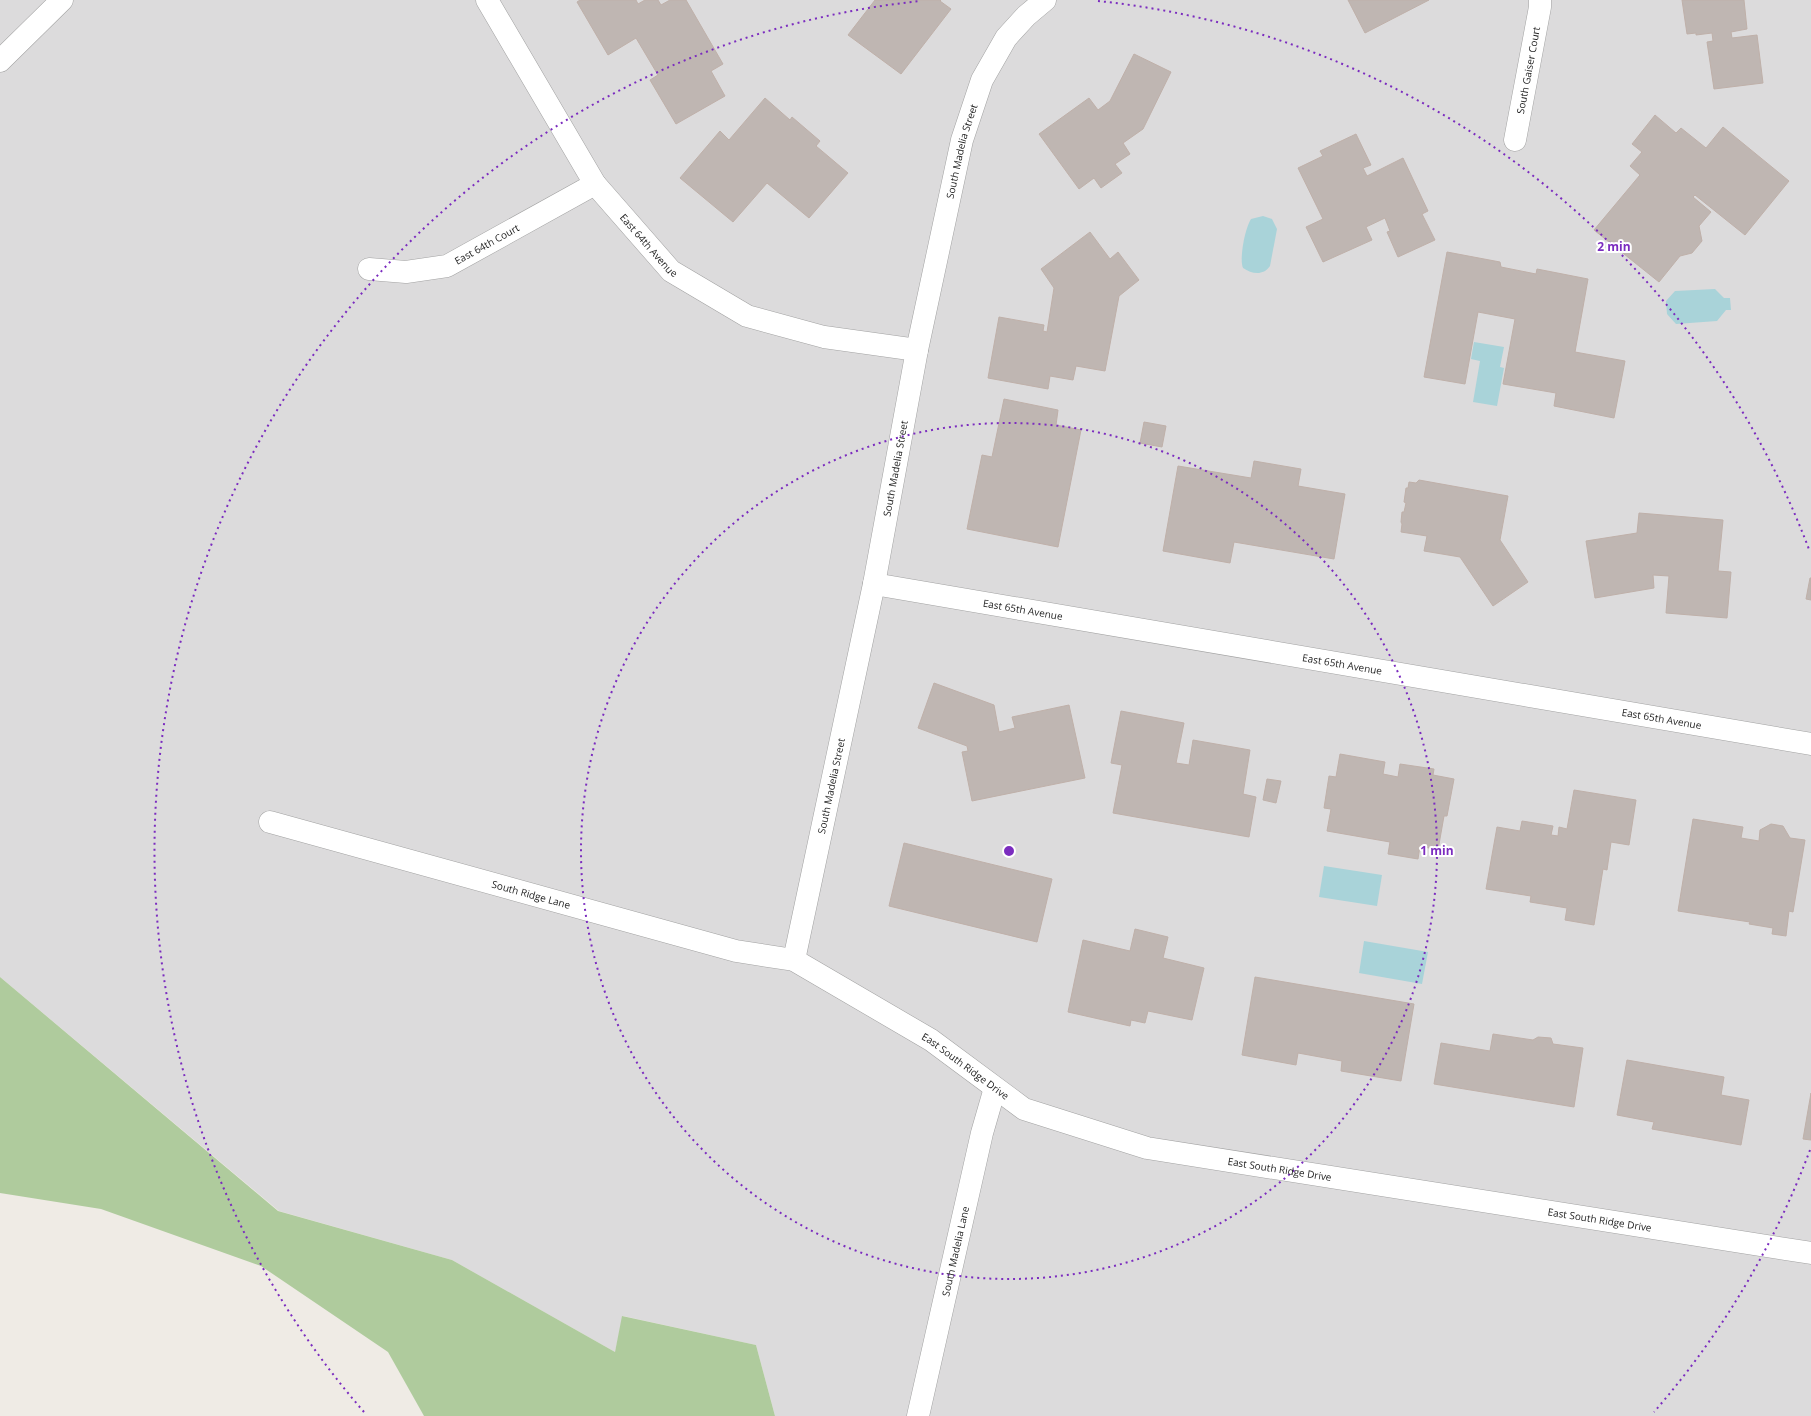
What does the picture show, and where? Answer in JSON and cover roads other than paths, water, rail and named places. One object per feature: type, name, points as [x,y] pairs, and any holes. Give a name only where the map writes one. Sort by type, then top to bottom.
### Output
[{"type":"street","points":[[0,61],[62,0]]},
{"type":"street","name":"East 64th Avenue","points":[[487,0],[595,184],[671,271],[747,316],[824,337],[917,350]]},
{"type":"street","name":"South Madelia Street","points":[[794,960],[874,584],[917,350],[962,140],[982,80],[1006,38],[1026,16],[1045,0]]},
{"type":"street","name":"South Gaiser Court","points":[[1515,140],[1540,7],[1540,0]]},
{"type":"street","name":"East 64th Court","points":[[369,269],[406,272],[447,266],[595,184]]},
{"type":"street","name":"East 65th Avenue","points":[[874,584],[1811,744]]},
{"type":"street","name":"South Ridge Lane","points":[[270,822],[736,951],[794,960]]},
{"type":"street","name":"East South Ridge Drive","points":[[794,960],[931,1040],[1024,1109],[1147,1148],[1811,1254]]},
{"type":"street","name":"South Madelia Lane","points":[[918,1416],[982,1134],[995,1088]]},
{"type":"water","points":[[1263,216],[1272,219],[1277,229],[1270,266],[1261,273],[1254,273],[1243,268],[1243,244],[1251,219]]},
{"type":"water","points":[[1715,289],[1724,298],[1730,298],[1731,310],[1726,310],[1717,321],[1676,324],[1667,314],[1666,301],[1675,291]]},
{"type":"water","points":[[1474,342],[1504,347],[1500,367],[1504,368],[1497,406],[1473,402],[1480,361],[1471,359]]},
{"type":"water","points":[[1324,866],[1382,875],[1377,906],[1319,897]]},
{"type":"water","points":[[1364,941],[1428,952],[1422,984],[1359,973]]}]
